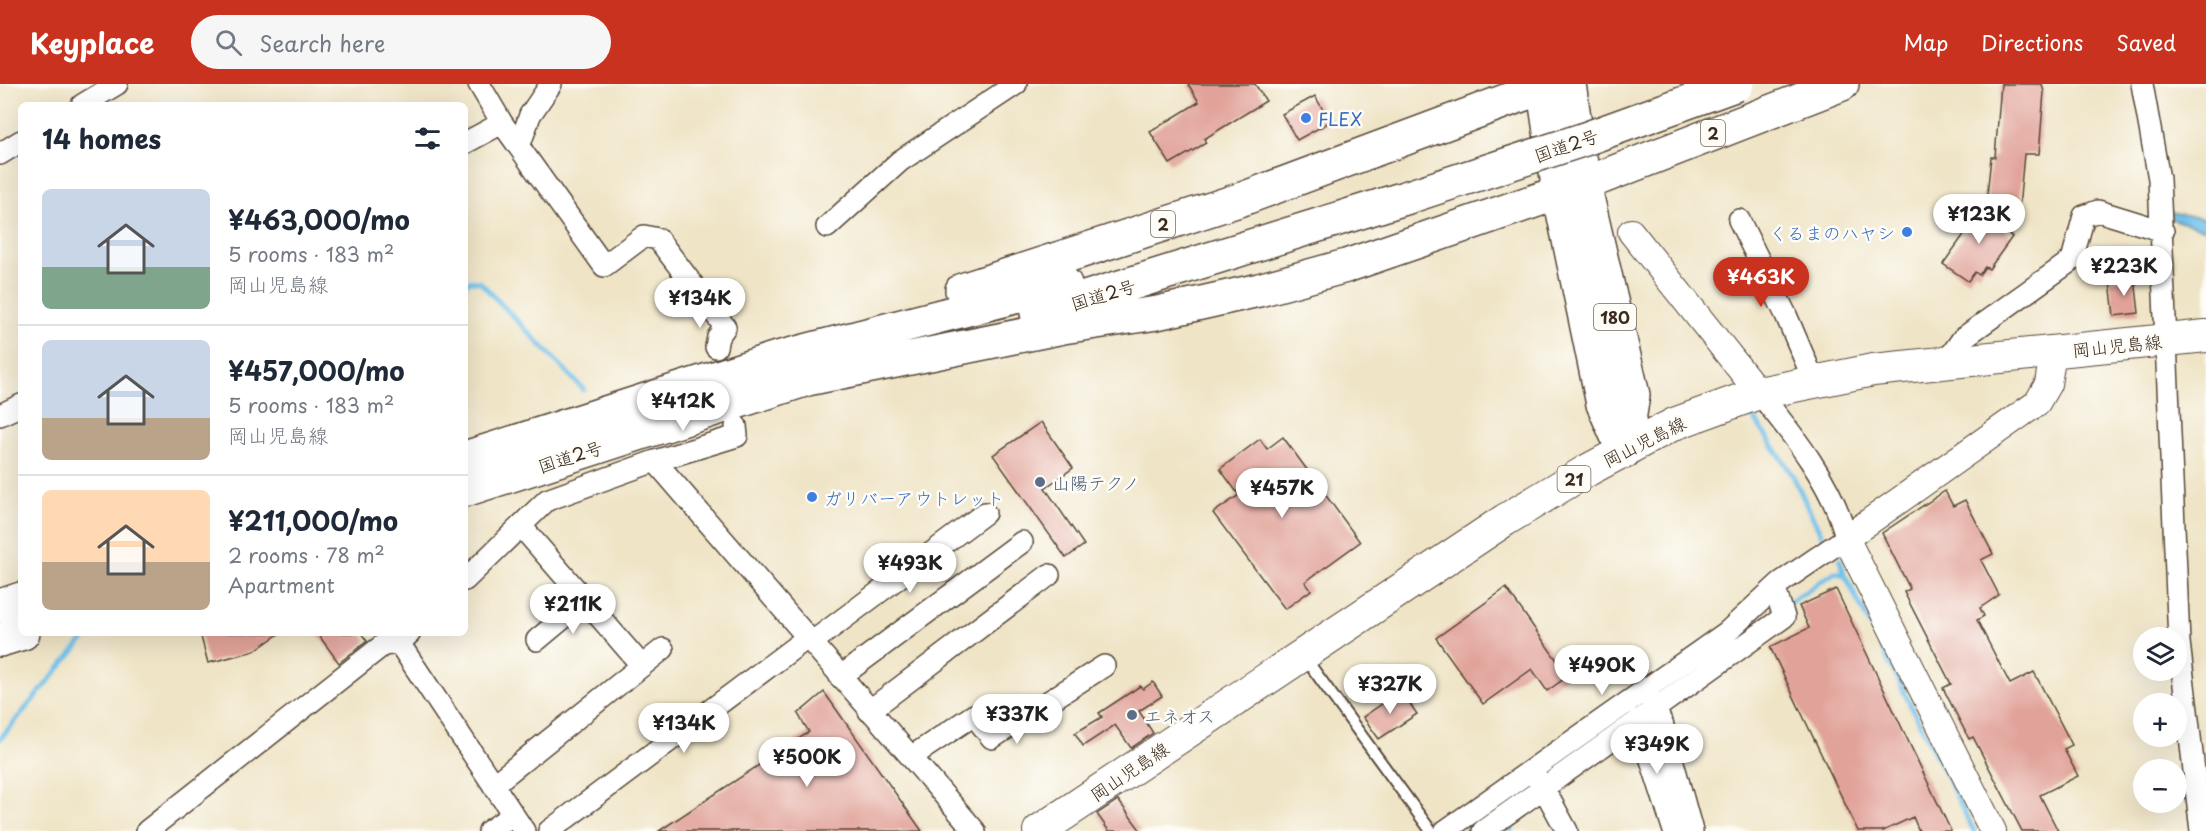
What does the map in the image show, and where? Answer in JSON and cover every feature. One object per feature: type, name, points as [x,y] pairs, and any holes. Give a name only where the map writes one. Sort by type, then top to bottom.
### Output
[{"type":"highway","points":[[1338,165],[1361,149],[1462,106],[1493,91],[1499,84]]},
{"type":"highway","name":"国道2号","points":[[468,489],[802,380],[1076,302],[1402,189],[1687,84]]},
{"type":"highway","name":"国道2号","points":[[468,457],[774,359],[1068,284],[1585,139],[1737,84]]},
{"type":"highway","name":"2","points":[[802,380],[1063,327],[1157,313],[1259,290],[1368,259],[1572,188],[1842,84]]},
{"type":"highway","name":"2","points":[[774,359],[938,298],[1338,165],[1551,85]]},
{"type":"highway","name":"180","points":[[1551,85],[1572,188],[1633,395],[1624,452]]},
{"type":"highway","points":[[0,606],[18,600]]},
{"type":"highway","points":[[0,640],[18,634]]},
{"type":"main road","name":"岡山児島線","points":[[1039,831],[1505,520],[1588,470],[1674,424],[1759,393],[1873,370],[2188,338]]},
{"type":"street","points":[[86,102],[117,84]]},
{"type":"street","points":[[479,84],[502,123],[604,266],[644,236],[657,239],[725,327],[718,337],[716,347]]},
{"type":"street","points":[[519,147],[530,116],[552,84]]},
{"type":"street","points":[[827,226],[900,161],[1016,84]]},
{"type":"street","points":[[2142,84],[2159,179],[2163,231],[2188,338],[2179,642],[2201,831]]},
{"type":"street","points":[[468,141],[502,123]]},
{"type":"street","points":[[0,154],[18,143]]},
{"type":"street","points":[[1946,362],[1963,338],[2072,260],[2084,216],[2098,210],[2163,231]]},
{"type":"street","points":[[1739,220],[1786,315],[1814,381]]},
{"type":"street","points":[[1631,232],[1759,393],[1813,467],[1843,521],[1846,538],[1993,831]]},
{"type":"street","points":[[1483,831],[1504,816],[1538,778],[1650,698],[1726,632],[1779,601],[1846,538],[2037,403],[2048,384],[2053,352]]},
{"type":"street","points":[[0,415],[18,406]]},
{"type":"street","points":[[468,577],[547,500],[655,461],[737,436],[736,426]]},
{"type":"street","points":[[655,461],[804,642],[840,678],[975,831]]},
{"type":"street","points":[[549,831],[804,642],[985,513]]},
{"type":"street","points":[[521,526],[642,666]]},
{"type":"street","points":[[840,678],[1022,542]]},
{"type":"street","points":[[869,711],[1049,575]]},
{"type":"street","points":[[537,640],[585,600]]},
{"type":"street","points":[[147,831],[383,645],[404,638],[518,823],[489,831]]},
{"type":"street","points":[[493,785],[663,650]]},
{"type":"street","points":[[911,757],[974,715],[992,738],[1104,666]]},
{"type":"street","points":[[1445,831],[1638,720],[1650,698]]},
{"type":"street","points":[[1650,698],[1692,831]]},
{"type":"street","points":[[1638,720],[1674,831]]},
{"type":"street","points":[[1538,778],[1567,831]]},
{"type":"lane","points":[[1303,655],[1431,831]]},
{"type":"water","points":[[2171,212],[2206,219],[2206,230],[2171,219]]},
{"type":"building","points":[[1188,84],[1255,84],[1266,101],[1204,139],[1206,143],[1170,164],[1150,132],[1199,102]]},
{"type":"building","points":[[2001,84],[2042,84],[2044,92],[2039,154],[2024,154],[2019,208],[1986,205],[1991,157],[1995,157]]},
{"type":"building","points":[[1315,96],[1330,122],[1297,140],[1282,114]]},
{"type":"building","points":[[1985,205],[2009,225],[2004,232],[2012,237],[1989,269],[1985,267],[1979,275],[1975,272],[1968,281],[1943,264]]},
{"type":"building","points":[[2135,278],[2139,313],[2114,316],[2110,281]]},
{"type":"building","points":[[1041,422],[1073,468],[1045,488],[1084,545],[1066,558],[993,455]]},
{"type":"building","points":[[1283,437],[1360,542],[1305,582],[1311,590],[1285,609],[1213,513],[1239,495],[1220,469],[1260,439],[1267,449]]},
{"type":"building","points":[[1945,491],[1953,506],[1965,500],[1993,554],[1981,560],[1999,595],[1980,608],[1984,616],[1977,620],[2010,684],[2034,672],[2072,745],[2064,749],[2078,776],[2040,795],[2058,831],[2022,831],[1973,737],[1969,739],[1943,688],[1951,684],[1904,592],[1910,589],[1882,533]]},
{"type":"building","points":[[1506,588],[1568,676],[1547,691],[1532,669],[1483,704],[1436,638]]},
{"type":"building","points":[[1836,589],[1951,831],[1919,831],[1913,817],[1883,831],[1858,831],[1770,647],[1809,628],[1799,606]]},
{"type":"building","points":[[201,636],[276,636],[254,651],[208,663]]},
{"type":"building","points":[[319,636],[363,636],[367,641],[339,663]]},
{"type":"building","points":[[1153,682],[1162,696],[1139,711],[1153,733],[1131,748],[1115,725],[1083,746],[1075,733],[1102,717],[1099,713],[1140,686],[1143,689]]},
{"type":"building","points":[[1401,691],[1417,714],[1379,739],[1363,717]]},
{"type":"building","points":[[824,692],[922,831],[659,831],[809,732],[798,714]]},
{"type":"building","points":[[1118,800],[1141,831],[1109,831],[1097,814]]},
{"type":"waterway","points":[[468,282],[480,282],[584,390]]},
{"type":"waterway","points":[[1750,412],[1792,474],[1823,538]]},
{"type":"waterway","points":[[1840,560],[1845,575]]},
{"type":"waterway","points":[[1786,605],[1835,572],[1845,575],[1974,831]]},
{"type":"waterway","points":[[0,739],[84,639]]},
{"type":"waterway","points":[[1506,820],[1512,831]]},
{"type":"waterway","points":[[1466,831],[1480,822]]},
{"type":"place","name":"FLEX","points":[[1306,118]]},
{"type":"place","name":"くるまのハヤシ","points":[[1907,232]]},
{"type":"place","name":"山陽テクノ","points":[[1040,482]]},
{"type":"place","name":"ガリバーアウトレット","points":[[812,497]]},
{"type":"place","name":"エネオス","points":[[1132,715]]}]
